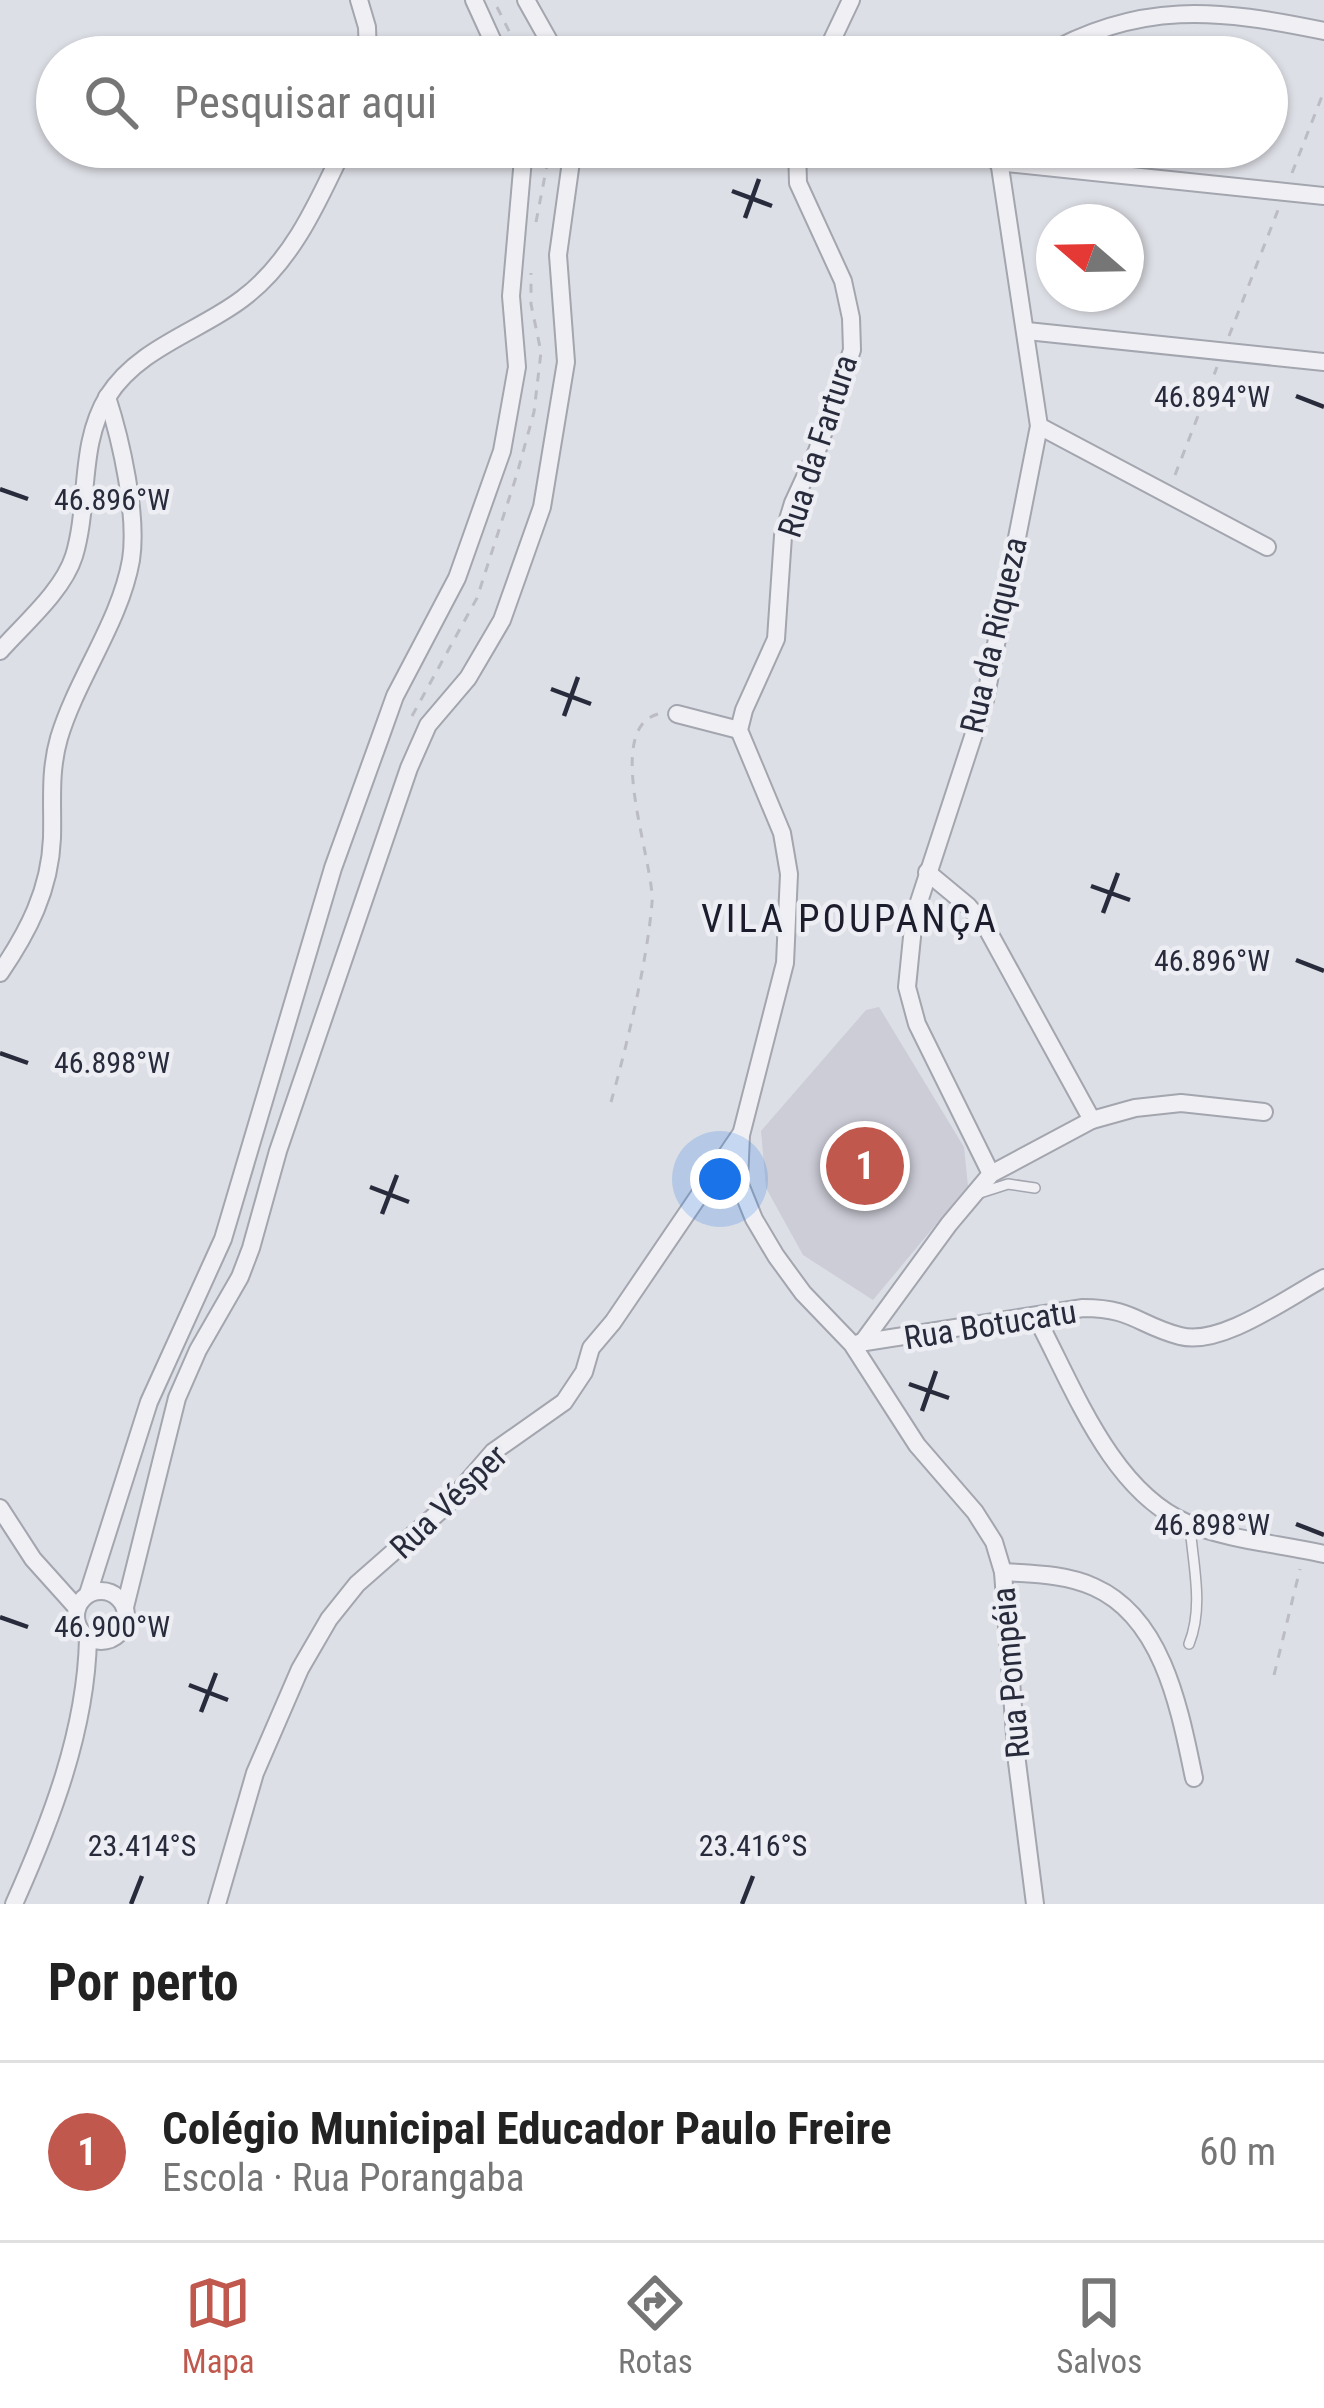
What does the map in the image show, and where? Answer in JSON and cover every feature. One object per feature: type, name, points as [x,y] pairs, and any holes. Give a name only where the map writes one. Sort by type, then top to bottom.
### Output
[{"type":"street","points":[[359,0],[367,36]]},
{"type":"street","points":[[474,0],[490,36]]},
{"type":"street","points":[[526,0],[546,36]]},
{"type":"street","points":[[834,36],[851,0]]},
{"type":"street","points":[[1085,36],[1151,16],[1206,11],[1324,31]]},
{"type":"street","points":[[0,651],[70,566],[83,512],[87,448],[107,397],[133,368],[241,301],[270,275],[296,240],[333,168]]},
{"type":"street","points":[[522,168],[511,296],[517,367],[502,451],[457,578],[395,696],[333,868],[223,1239],[148,1402],[82,1601],[77,1625],[96,1642],[114,1638],[125,1625],[125,1607],[177,1398],[198,1350],[241,1277],[278,1151],[409,768],[428,725],[468,678],[502,620],[542,507],[566,362],[558,255],[570,168]]},
{"type":"street","name":"Rua da Fartura","points":[[739,730],[743,710],[776,639],[783,536],[852,350],[843,281],[798,183],[798,168]]},
{"type":"street","name":"Rua da Riqueza","points":[[992,1174],[917,1024],[907,987],[908,949],[927,872],[985,700],[1039,426],[999,168]]},
{"type":"street","points":[[1101,168],[1324,196]]},
{"type":"street","points":[[1027,331],[1324,362]]},
{"type":"street","points":[[0,973],[28,932],[39,903],[52,841],[51,773],[59,739],[131,560],[122,440],[107,397]]},
{"type":"street","points":[[1039,426],[1267,547]]},
{"type":"street","points":[[677,714],[739,730],[782,833],[789,874],[785,963],[741,1135],[739,1181],[754,1219],[803,1293],[857,1344],[992,1174],[1092,1120],[1135,1108],[1180,1103],[1264,1112]]},
{"type":"street","points":[[927,872],[986,927],[1092,1120]]},
{"type":"street","name":"Rua Vésper","points":[[217,1904],[255,1773],[300,1669],[329,1619],[357,1584],[448,1504],[493,1452],[564,1402],[584,1372],[591,1348],[741,1135]]},
{"type":"street","name":"Rua Botucatu","points":[[857,1344],[1083,1308],[1114,1308],[1183,1337],[1200,1338],[1247,1321],[1324,1279]]},
{"type":"street","points":[[1036,1317],[1115,1463],[1161,1509],[1190,1524],[1324,1554]]},
{"type":"street","name":"Rua Pompéia","points":[[857,1344],[917,1445],[975,1512],[994,1542],[1003,1573],[1017,1762],[1035,1904]]},
{"type":"street","points":[[0,1508],[33,1559],[82,1601]]},
{"type":"street","points":[[1003,1573],[1047,1574],[1093,1586],[1117,1600],[1160,1660],[1176,1702],[1194,1778]]},
{"type":"street","points":[[82,1601],[96,1591],[113,1594],[125,1607]]},
{"type":"street","points":[[14,1904],[46,1831],[73,1745],[88,1639]]},
{"type":"lane","points":[[966,1203],[988,1188],[1008,1184],[1035,1188]]},
{"type":"lane","points":[[1189,1644],[1198,1604],[1190,1524]]},
{"type":"path","points":[[493,0],[511,36]]},
{"type":"path","points":[[1168,495],[1324,91]]},
{"type":"path","points":[[611,1102],[652,902],[633,788],[636,743],[644,720],[677,714]]},
{"type":"path","points":[[1274,1675],[1305,1550]]},
{"type":"shaded area","points":[[879,1007],[964,1147],[968,1186],[873,1300],[803,1255],[766,1188],[761,1131],[866,1010]]},
{"type":"place","name":"Colégio Municipal Educador Paulo Freire","points":[[865,1166]]},
{"type":"district","name":"VILA POUPANÇA","points":[[850,918]]}]
